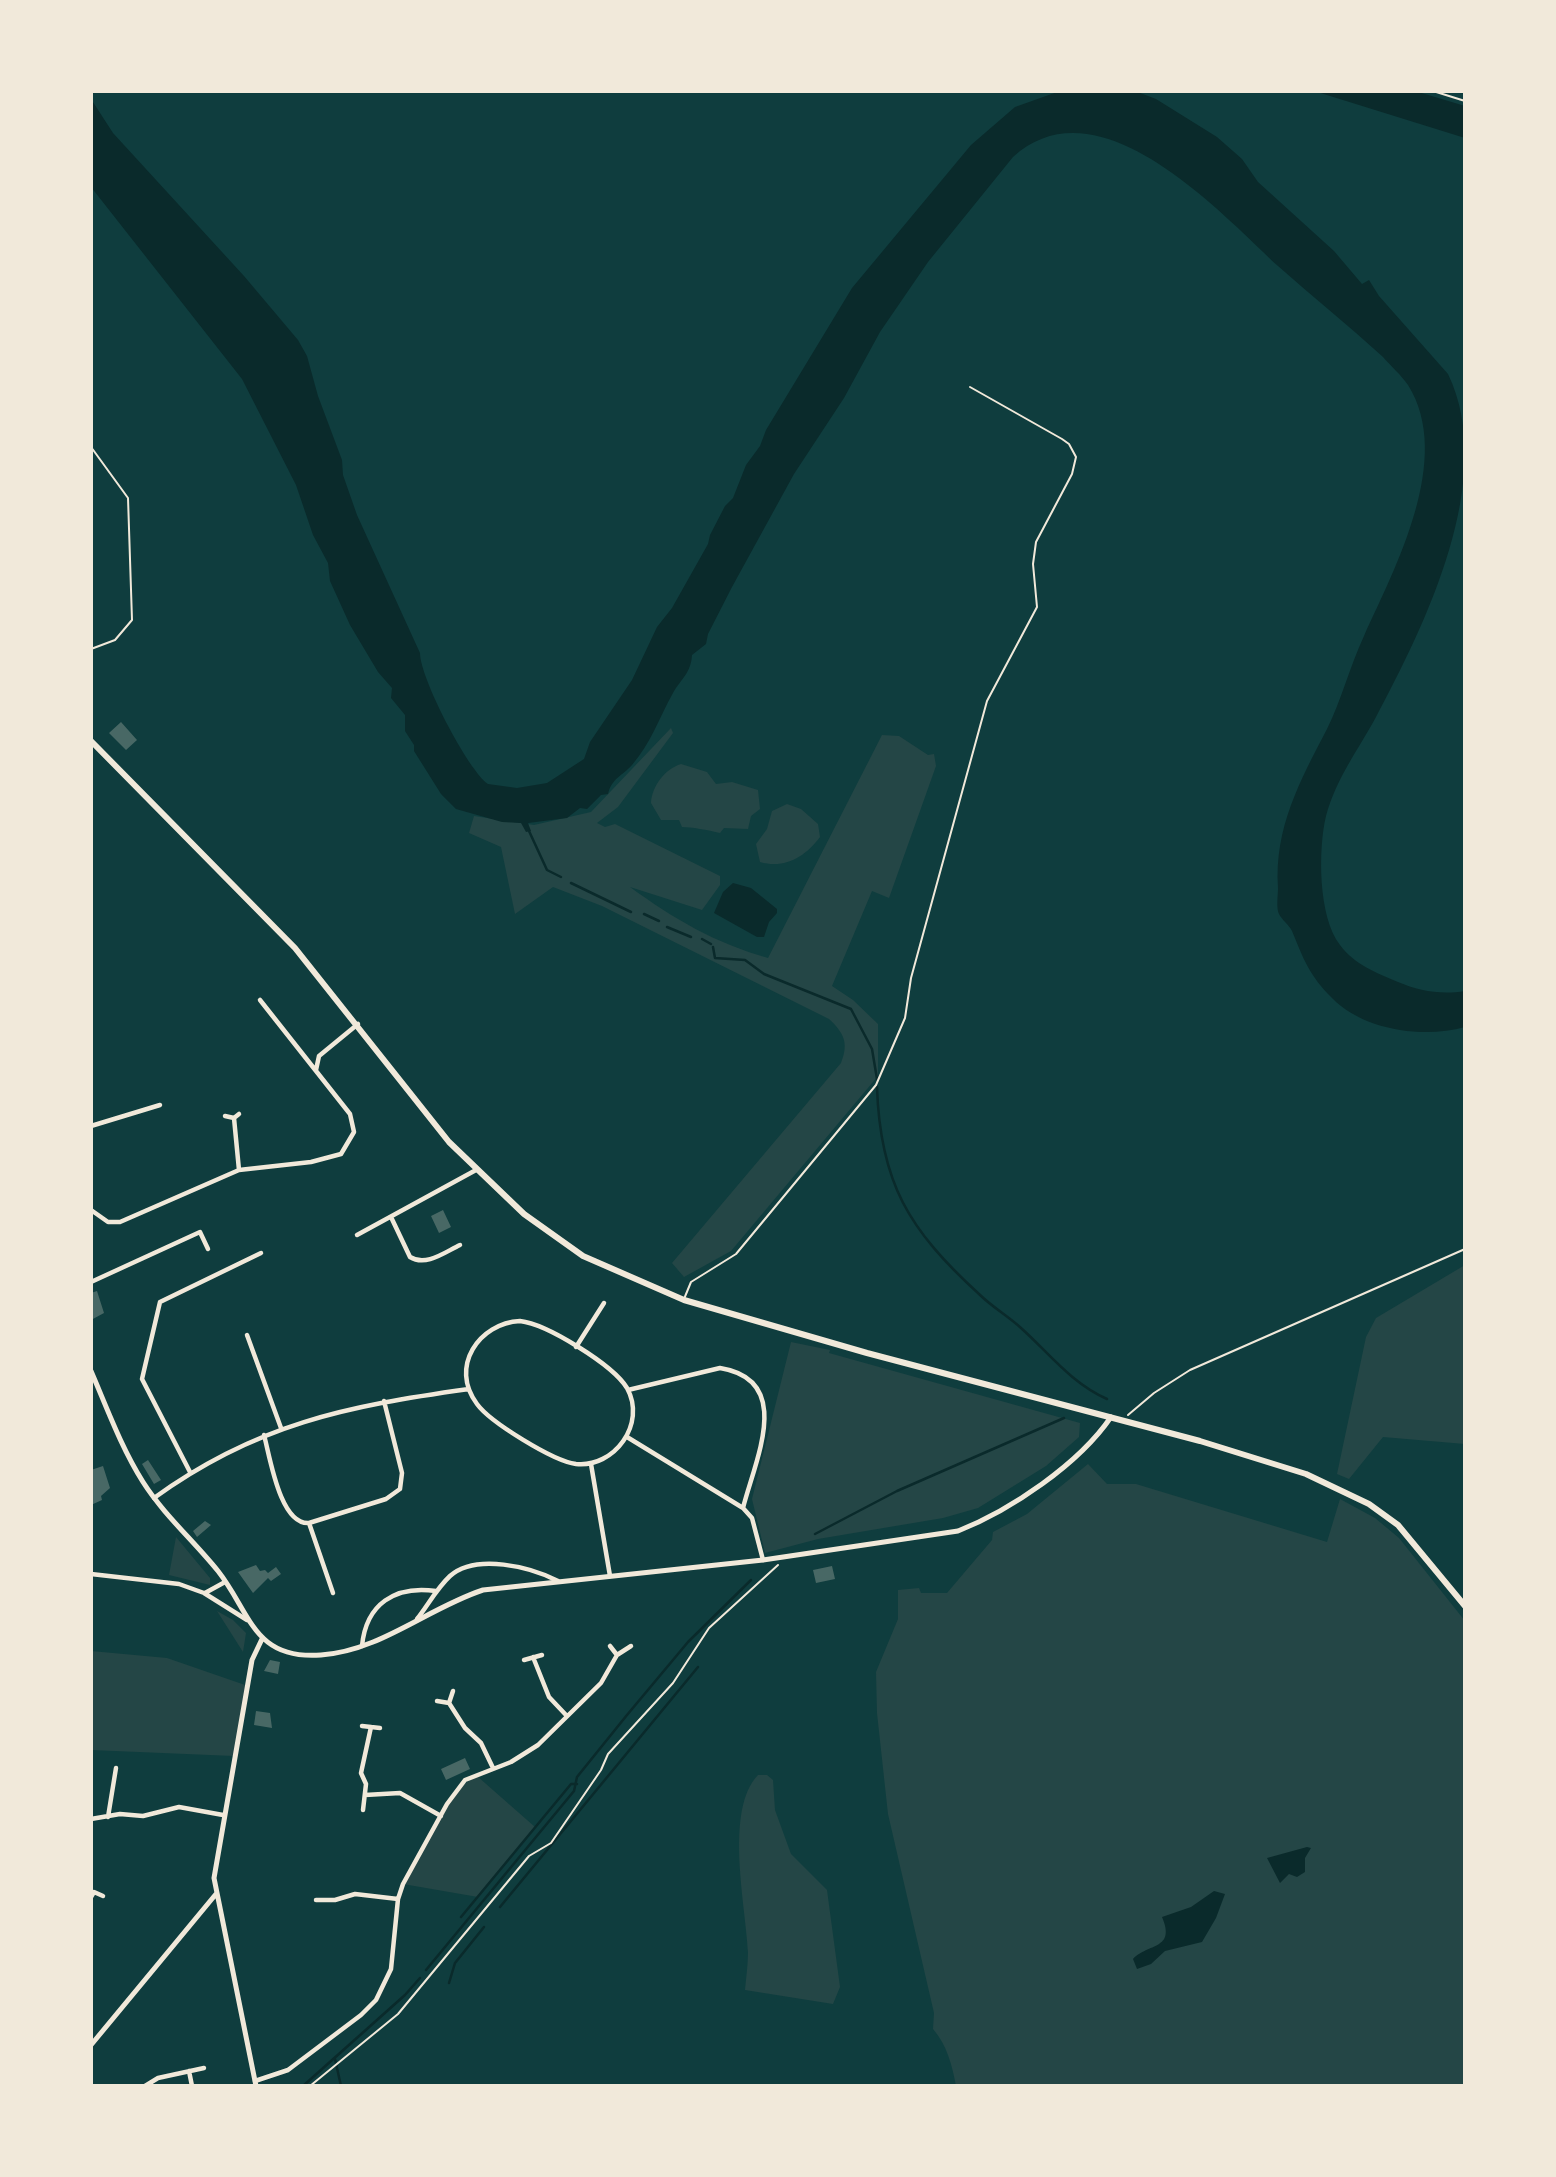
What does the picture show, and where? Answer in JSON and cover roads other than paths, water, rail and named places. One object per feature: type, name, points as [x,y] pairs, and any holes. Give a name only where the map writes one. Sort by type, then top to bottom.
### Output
[{"type":"main road","points":[[91,741],[295,948],[449,1142],[524,1214],[583,1256],[684,1300],[867,1353],[1111,1417],[1306,1474],[1369,1504],[1408,1534],[1465,1606]]},
{"type":"street","points":[[91,1210],[108,1222],[121,1222],[239,1170],[328,1159],[341,1154],[354,1132],[350,1114],[260,1000]]},
{"type":"street","points":[[316,1070],[319,1056],[358,1024]]},
{"type":"street","points":[[91,1126],[160,1105]]},
{"type":"street","points":[[225,1116],[236,1116],[239,1170]]},
{"type":"street","points":[[357,1235],[476,1170]]},
{"type":"street","points":[[390,1217],[410,1256],[415,1260],[426,1261],[460,1245]]},
{"type":"street","points":[[91,1282],[200,1232],[208,1249]]},
{"type":"street","points":[[190,1472],[142,1379],[160,1302],[261,1252]]},
{"type":"street","points":[[576,1347],[604,1303]]},
{"type":"street","points":[[530,1322],[576,1347],[609,1370],[628,1390],[632,1412],[627,1437],[612,1454],[591,1464],[555,1458],[486,1413],[469,1389],[467,1367],[472,1347],[481,1336],[498,1324],[530,1322]]},
{"type":"street","points":[[247,1335],[281,1428]]},
{"type":"street","points":[[628,1390],[720,1368],[733,1370],[756,1384],[764,1399],[767,1416],[743,1508]]},
{"type":"street","points":[[91,1371],[130,1460],[154,1498],[225,1582],[247,1620],[262,1639],[278,1649],[303,1655],[343,1653],[460,1598],[483,1590],[780,1558],[958,1531],[982,1521],[1021,1497],[1084,1449],[1111,1417]]},
{"type":"street","points":[[154,1498],[190,1472],[281,1428],[384,1401],[469,1389]]},
{"type":"street","points":[[264,1435],[288,1512],[298,1522],[309,1523],[386,1499],[400,1489],[402,1472],[384,1401]]},
{"type":"street","points":[[627,1437],[743,1508],[752,1518],[763,1560]]},
{"type":"street","points":[[591,1464],[610,1576]]},
{"type":"street","points":[[309,1523],[333,1593]]},
{"type":"street","points":[[418,1619],[436,1591],[451,1575],[475,1564],[545,1574],[559,1581]]},
{"type":"street","points":[[91,1574],[167,1582],[204,1593],[247,1620]]},
{"type":"street","points":[[204,1593],[225,1582]]},
{"type":"street","points":[[362,1646],[368,1619],[384,1601],[408,1590],[436,1591]]},
{"type":"street","points":[[262,1639],[253,1660],[223,1815],[214,1878],[256,2083],[288,2070],[361,2015],[376,2000],[391,1969],[398,1899],[408,1872],[465,1780],[523,1755],[538,1745],[601,1682],[617,1655],[631,1646]]},
{"type":"street","points":[[610,1646],[617,1655]]},
{"type":"street","points":[[524,1660],[542,1655]]},
{"type":"street","points":[[533,1657],[549,1697],[566,1715]]},
{"type":"street","points":[[449,1703],[453,1691]]},
{"type":"street","points":[[437,1701],[449,1703],[465,1728],[481,1743],[493,1768]]},
{"type":"street","points":[[362,1726],[380,1728]]},
{"type":"street","points":[[363,1810],[366,1784],[361,1773],[371,1727]]},
{"type":"street","points":[[108,1817],[116,1768]]},
{"type":"street","points":[[365,1794],[400,1793],[441,1816]]},
{"type":"street","points":[[91,1819],[143,1816],[180,1807],[223,1815]]},
{"type":"street","points":[[91,1897],[94,1892],[103,1896]]},
{"type":"street","points":[[91,2045],[216,1894]]},
{"type":"street","points":[[316,1900],[335,1900],[355,1894],[398,1899]]},
{"type":"street","points":[[145,2086],[158,2078],[204,2068]]},
{"type":"street","points":[[189,2071],[192,2086]]},
{"type":"lane","points":[[684,1300],[691,1282],[736,1254],[876,1085],[905,1018],[911,978],[986,701],[1037,607],[1033,564],[1035,542],[1076,465],[1069,444],[970,387]]},
{"type":"waterway","points":[[529,831],[547,870],[561,877]]},
{"type":"waterway","points":[[571,883],[631,912]]},
{"type":"waterway","points":[[644,914],[659,921]]},
{"type":"waterway","points":[[667,927],[691,937]]},
{"type":"waterway","points":[[702,939],[711,944]]},
{"type":"waterway","points":[[713,947],[715,958],[745,960],[764,974],[851,1009],[872,1049],[877,1079]]},
{"type":"waterway","points":[[877,1087],[884,1151],[892,1178],[917,1226],[955,1271],[984,1299],[1021,1328],[1082,1385],[1107,1399]]},
{"type":"waterway","points":[[815,1534],[897,1491],[1064,1418]]},
{"type":"waterway","points":[[426,1970],[574,1791],[577,1777],[627,1715],[688,1642],[751,1580]]},
{"type":"waterway","points":[[500,1907],[698,1667]]},
{"type":"waterway","points":[[461,1917],[571,1784],[577,1784]]},
{"type":"waterway","points":[[449,1983],[455,1963],[484,1927]]},
{"type":"waterway","points":[[303,2086],[405,1995],[420,1978]]},
{"type":"waterway","points":[[335,2059],[341,2086]]}]
